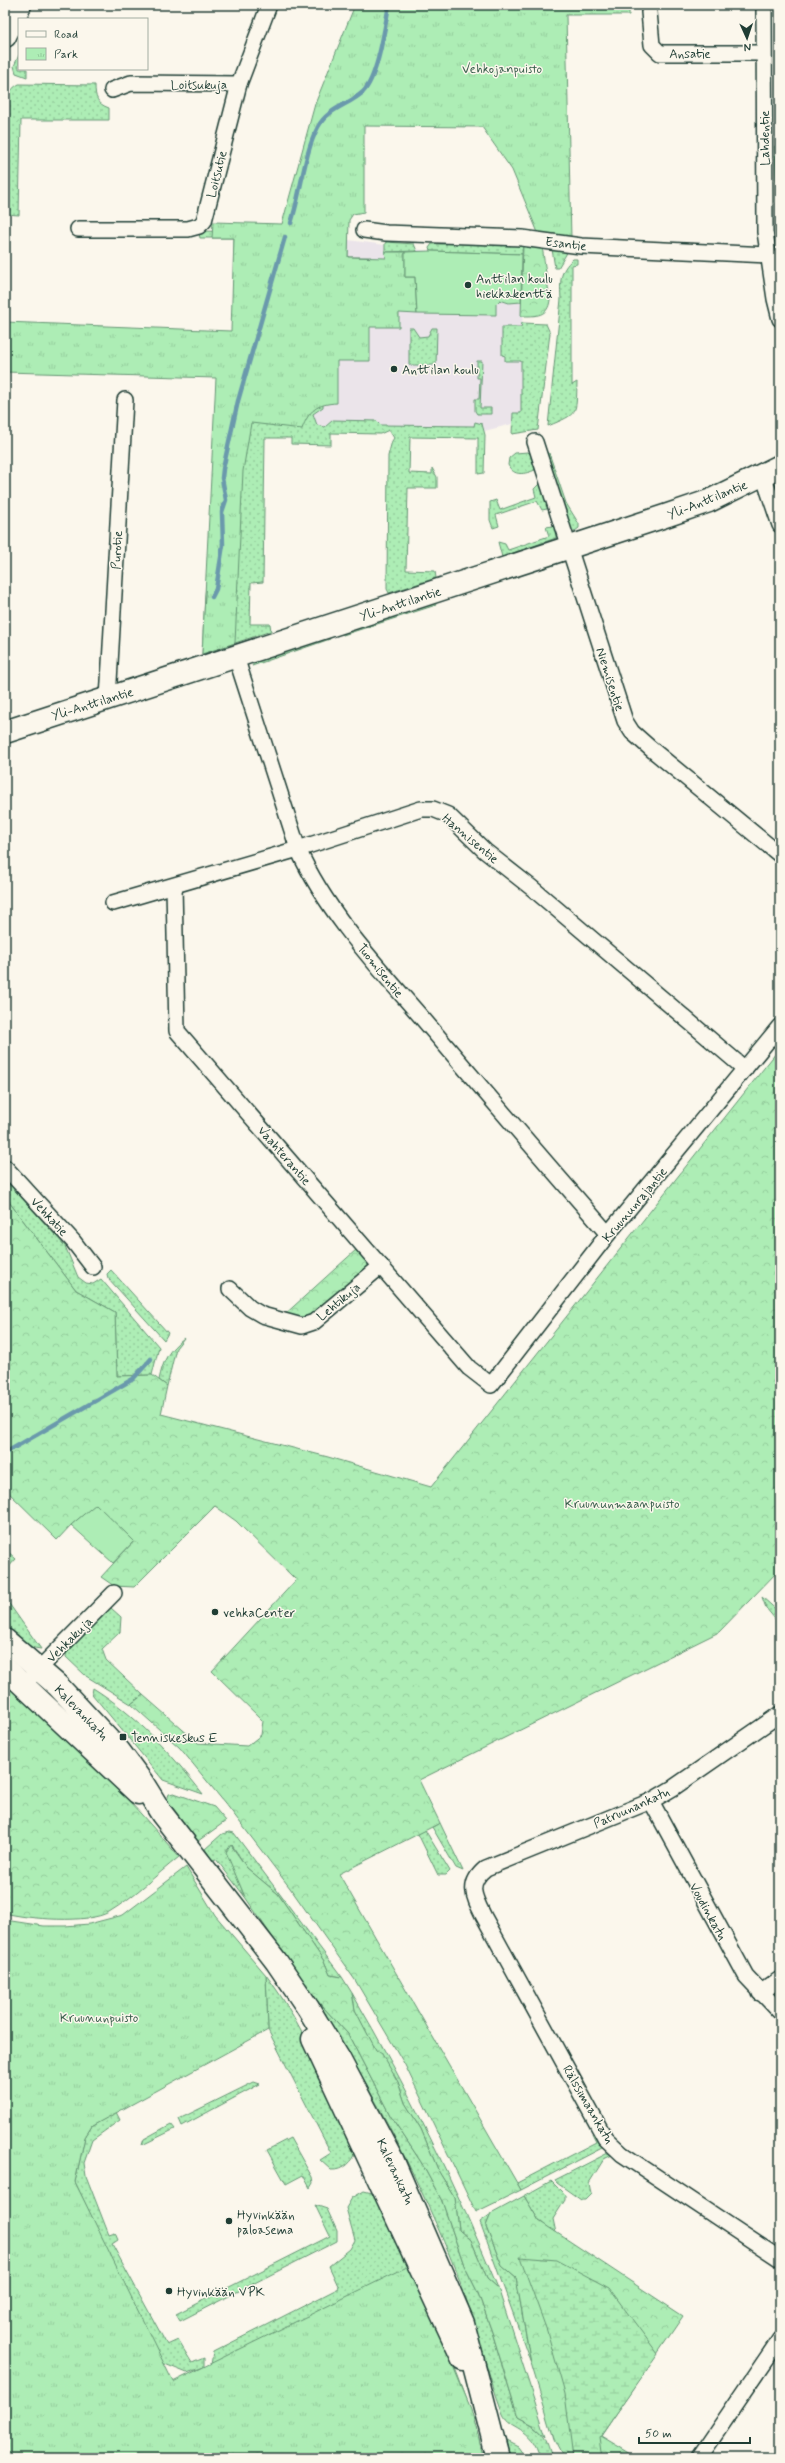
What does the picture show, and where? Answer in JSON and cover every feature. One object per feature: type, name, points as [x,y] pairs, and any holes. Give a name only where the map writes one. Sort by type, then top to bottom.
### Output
[{"type":"main road","points":[[5,36],[20,5]]},
{"type":"main road","name":"Yli-Anttilantie","points":[[8,728],[108,699],[709,501],[772,471]]},
{"type":"main road","name":"Kalevankatu","points":[[5,1640],[39,1669],[82,1711],[119,1751],[142,1782],[162,1814],[276,1962],[339,2059],[393,2161],[463,2323],[498,2458]]},
{"type":"main road","name":"Kalevankatu","points":[[5,1668],[162,1814]]},
{"type":"street","name":"Loitsutie","points":[[78,229],[188,229],[199,226],[204,221],[239,84],[269,5]]},
{"type":"street","name":"Lahdentie","points":[[764,5],[764,188],[768,255],[780,318]]},
{"type":"street","name":"Ansatie","points":[[649,12],[652,45],[660,53],[763,53]]},
{"type":"street","name":"Loitsukuja","points":[[112,90],[132,83],[239,84]]},
{"type":"street","name":"Esantie","points":[[364,230],[386,233],[522,238],[581,246],[768,255]]},
{"type":"street","name":"Purotie","points":[[108,699],[125,400]]},
{"type":"street","name":"Niemisentie","points":[[535,442],[625,721],[632,732],[780,855]]},
{"type":"street","points":[[772,471],[780,525]]},
{"type":"street","name":"Tuomisentie","points":[[236,657],[298,849],[308,871],[333,908],[371,959],[608,1234]]},
{"type":"street","name":"Hannisentie","points":[[113,903],[298,849],[421,809],[433,809],[448,815],[485,851],[532,888],[745,1069]]},
{"type":"street","name":"Vaahterantie","points":[[174,886],[177,1031],[469,1368],[491,1385]]},
{"type":"street","name":"Kruununrajantie","points":[[491,1385],[608,1234],[780,1026]]},
{"type":"street","name":"Vehkatie","points":[[5,1167],[73,1241],[93,1267]]},
{"type":"street","name":"Lehtikuja","points":[[230,1289],[250,1308],[262,1315],[302,1326],[314,1322],[381,1266]]},
{"type":"street","name":"Vehkakuja","points":[[24,1686],[114,1593]]},
{"type":"street","name":"Patruunankatu","points":[[474,1883],[478,1875],[486,1868],[651,1801],[673,1788],[780,1714]]},
{"type":"street","name":"Voudinkatu","points":[[651,1801],[724,1938],[746,1976],[760,1993],[780,2012]]},
{"type":"street","name":"Rälssimaankatu","points":[[474,1883],[474,1895],[484,1917],[605,2138],[622,2154],[780,2259]]},
{"type":"street","points":[[760,1993],[780,1979]]},
{"type":"street","points":[[699,2458],[780,2339]]},
{"type":"shaded area","name":"Anttilan koulu","points":[[303,238],[348,240],[430,251],[522,254],[523,424],[512,424],[484,431],[302,429]]},
{"type":"green space","name":"Vehkojanpuisto","points":[[355,5],[629,5],[629,15],[566,15],[571,239],[539,235],[512,170],[482,127],[364,126],[364,212],[353,214],[349,220],[348,257],[386,258],[385,252],[405,252],[405,277],[415,277],[417,314],[399,313],[399,327],[370,327],[370,361],[337,361],[337,403],[324,405],[315,409],[308,417],[302,429],[251,423],[243,471],[235,643],[202,654],[216,378],[5,372],[5,322],[231,331],[234,238],[212,238],[213,222],[282,224],[315,104]]},
{"type":"green space","points":[[18,57],[18,70],[27,70],[27,77],[16,73],[14,66]]},
{"type":"green space","points":[[19,84],[95,85],[99,102],[109,108],[109,120],[21,120],[19,215],[5,214],[5,110],[7,98],[10,92]]},
{"type":"green space","points":[[775,146],[780,146],[780,244],[779,244]]},
{"type":"green space","points":[[205,231],[348,236],[348,257],[371,257],[308,415],[313,409],[323,404],[323,407],[313,414],[317,425],[325,427],[333,420],[377,421],[381,425],[474,426],[475,422],[482,424],[485,435],[484,473],[478,474],[478,438],[410,437],[409,473],[432,474],[432,468],[437,477],[437,488],[408,488],[406,570],[435,571],[436,578],[389,593],[387,589],[388,456],[394,438],[389,430],[380,434],[331,433],[331,445],[291,444],[291,438],[265,438],[263,582],[251,583],[250,624],[270,624],[271,631],[202,654],[205,595],[211,544],[231,414],[234,238],[200,238],[199,233]]},
{"type":"green space","points":[[448,239],[523,244],[522,254],[430,251],[429,248],[432,244],[447,244]]},
{"type":"green space","points":[[385,243],[414,244],[417,251],[385,252]]},
{"type":"green space","points":[[523,244],[542,246],[550,300],[547,310],[544,313],[536,315],[521,316]]},
{"type":"green space","points":[[552,249],[568,251],[558,268],[555,268]]},
{"type":"green space","name":"Anttilan koulu hiekkakenttä","points":[[430,251],[522,254],[521,302],[509,303],[500,300],[496,304],[496,315],[417,314],[415,277],[405,277],[405,252]]},
{"type":"green space","points":[[573,259],[577,259],[577,264],[572,265],[572,385],[577,382],[576,407],[571,415],[548,426],[561,299],[561,278],[565,268]]},
{"type":"green space","points":[[522,323],[546,324],[550,333],[538,430],[512,434],[513,413],[521,413],[521,361],[505,361],[505,356],[502,355],[502,327],[521,327]]},
{"type":"green space","points":[[409,328],[413,328],[419,337],[428,336],[432,328],[437,328],[436,365],[409,365]]},
{"type":"green space","points":[[477,361],[482,361],[480,408],[491,408],[491,414],[477,414],[475,411],[475,399],[479,399],[480,378],[477,378]]},
{"type":"green space","points":[[528,452],[532,456],[535,470],[520,474],[510,469],[508,465],[509,458],[515,453]]},
{"type":"green space","points":[[546,452],[549,453],[566,503],[579,524],[579,528],[575,531],[571,530]]},
{"type":"green space","points":[[539,484],[548,505],[547,509],[542,510],[537,501],[496,515],[499,526],[493,528],[490,520],[490,502],[496,500],[500,510],[536,497],[534,489]]},
{"type":"green space","points":[[553,526],[556,530],[556,538],[502,557],[498,542],[505,544],[508,550],[549,536],[546,527]]},
{"type":"green space","points":[[434,601],[436,605],[343,635],[341,632]]},
{"type":"green space","points":[[329,635],[330,639],[252,666],[256,660]]},
{"type":"green space","name":"Kruununmaanpuisto","points":[[780,1048],[780,1569],[719,1632],[419,1780],[440,1823],[339,1874],[521,2190],[476,2212],[405,2065],[355,1980],[290,1888],[229,1808],[180,1748],[131,1704],[143,1695],[198,1743],[247,1746],[261,1735],[263,1721],[212,1671],[296,1580],[236,1521],[215,1506],[134,1587],[114,1586],[101,1577],[134,1541],[96,1505],[71,1525],[57,1540],[5,1489],[5,1202],[9,1202],[76,1290],[115,1312],[117,1376],[152,1375],[167,1386],[161,1414],[328,1457],[431,1487]]},
{"type":"green space","points":[[5,1179],[65,1246],[78,1277],[86,1283],[93,1284],[101,1279],[159,1347],[152,1375],[117,1376],[115,1312],[76,1290],[9,1202],[5,1202]]},
{"type":"green space","points":[[357,1249],[371,1264],[310,1315],[302,1318],[283,1316]]},
{"type":"green space","points":[[111,1270],[168,1333],[164,1340],[108,1278],[107,1274]]},
{"type":"green space","points":[[184,1338],[176,1348],[167,1386],[159,1380],[162,1367],[170,1352],[178,1342]]},
{"type":"green space","points":[[96,1504],[134,1541],[113,1563],[71,1525]]},
{"type":"green space","points":[[5,1549],[16,1559],[5,1571]]},
{"type":"green space","points":[[762,1597],[780,1613],[780,1625],[766,1608]]},
{"type":"green space","points":[[5,1598],[41,1649],[26,1645],[5,1629]]},
{"type":"green space","points":[[106,1608],[111,1608],[121,1617],[120,1632],[102,1649],[106,1660],[143,1695],[131,1704],[86,1676],[66,1657],[67,1649]]},
{"type":"green space","points":[[5,1684],[52,1724],[96,1766],[179,1857],[136,1893],[109,1912],[100,1916],[58,1919],[28,1917],[5,1913]]},
{"type":"green space","points":[[93,1688],[124,1710],[152,1736],[203,1794],[163,1780],[92,1694]]},
{"type":"green space","points":[[174,1793],[214,1807],[226,1821],[198,1841],[167,1800],[169,1794]]},
{"type":"green space","points":[[440,1823],[463,1871],[456,1868],[432,1827]]},
{"type":"green space","points":[[425,1830],[450,1871],[446,1875],[438,1875],[418,1834]]},
{"type":"green space","points":[[230,1832],[234,1833],[342,1977],[330,1975],[324,1961],[278,1894],[247,1868],[232,1845],[239,1882],[245,1897],[216,1859],[212,1860],[205,1849],[222,1834]]},
{"type":"green space","points":[[231,1845],[247,1868],[278,1894],[324,1961],[330,1975],[342,1977],[352,1993],[355,2010],[376,2050],[382,2054],[398,2082],[405,2103],[421,2129],[439,2172],[455,2198],[459,2229],[471,2240],[487,2278],[498,2288],[546,2436],[535,2426],[518,2417],[492,2332],[478,2293],[464,2265],[442,2201],[421,2162],[390,2115],[348,2034],[312,1995],[245,1897],[226,1852]]},
{"type":"green space","name":"Kruununpuisto","points":[[186,1867],[215,1915],[266,1975],[268,2030],[92,2126],[85,2137],[75,2182],[173,2382],[411,2265],[471,2409],[484,2458],[5,2458],[5,1920],[44,1926],[65,1926],[89,1924],[123,1915]]},
{"type":"green space","points":[[266,1975],[293,2016],[305,2038],[327,2082],[356,2151],[349,2162],[339,2169],[331,2170],[320,2160],[331,2153],[268,2030]]},
{"type":"green space","points":[[352,1993],[412,2101],[448,2175],[498,2288],[487,2278],[471,2240],[459,2229],[455,2198],[439,2172],[421,2129],[405,2103],[398,2082],[376,2051],[355,2010]]},
{"type":"green space","points":[[312,1995],[348,2034],[390,2115],[421,2162],[442,2201],[464,2265],[478,2293],[492,2332],[518,2417],[541,2432],[547,2442],[552,2458],[541,2458],[533,2439],[506,2419],[503,2414],[491,2381],[471,2312],[428,2205],[374,2098]]},
{"type":"green space","points":[[254,2082],[260,2084],[182,2126],[179,2119]]},
{"type":"green space","points":[[116,2112],[120,2120],[92,2140],[84,2163],[86,2176],[109,2235],[115,2233],[118,2240],[112,2244],[167,2345],[178,2340],[192,2363],[204,2358],[204,2367],[187,2373],[160,2362],[75,2182],[85,2137],[92,2126]]},
{"type":"green space","points":[[171,2124],[175,2129],[142,2145],[144,2139]]},
{"type":"green space","points":[[592,2134],[596,2135],[603,2145],[602,2148],[521,2190],[517,2183],[596,2142]]},
{"type":"green space","points":[[290,2138],[312,2177],[313,2183],[310,2188],[303,2175],[286,2184],[267,2150]]},
{"type":"green space","points":[[608,2153],[612,2155],[604,2159],[589,2183],[591,2194],[585,2200],[581,2200],[555,2180]]},
{"type":"green space","points":[[551,2181],[565,2195],[565,2200],[553,2219],[556,2233],[539,2221],[524,2196]]},
{"type":"green space","points":[[364,2191],[376,2194],[422,2291],[463,2390],[475,2424],[484,2458],[211,2365],[213,2352],[339,2288],[329,2266],[350,2249],[355,2240],[346,2208],[352,2198]]},
{"type":"green space","points":[[524,2196],[539,2221],[683,2316],[601,2436],[638,2458],[564,2458],[554,2439],[531,2363],[516,2278],[502,2266],[486,2226],[491,2214]]},
{"type":"green space","points":[[315,2205],[327,2209],[337,2231],[337,2241],[180,2321],[176,2314],[330,2236]]},
{"type":"green space","points":[[491,2214],[486,2226],[502,2266],[516,2278],[531,2363],[480,2222]]},
{"type":"green space","points":[[520,2257],[557,2260],[609,2288],[658,2354],[600,2437],[603,2458],[573,2458],[565,2394],[547,2331]]},
{"type":"green space","points":[[506,2441],[518,2447],[526,2458],[510,2458]]},
{"type":"waterway","points":[[291,223],[313,137],[327,115],[363,92],[368,85],[377,63],[389,5]]},
{"type":"waterway","points":[[212,597],[216,589],[223,545],[222,512],[226,500],[222,478],[223,469],[238,401],[285,237]]},
{"type":"waterway","points":[[5,1453],[133,1379],[151,1359]]},
{"type":"place","name":"Anttilan koulu hiekkakenttä","points":[[468,285]]},
{"type":"place","name":"Anttilan koulu","points":[[394,369]]},
{"type":"place","name":"vehkaCenter","points":[[215,1612]]},
{"type":"place","name":"Tenniskeskus E","points":[[123,1737]]},
{"type":"place","name":"Hyvinkään paloasema","points":[[229,2221]]},
{"type":"place","name":"Hyvinkään VPK","points":[[169,2291]]}]
